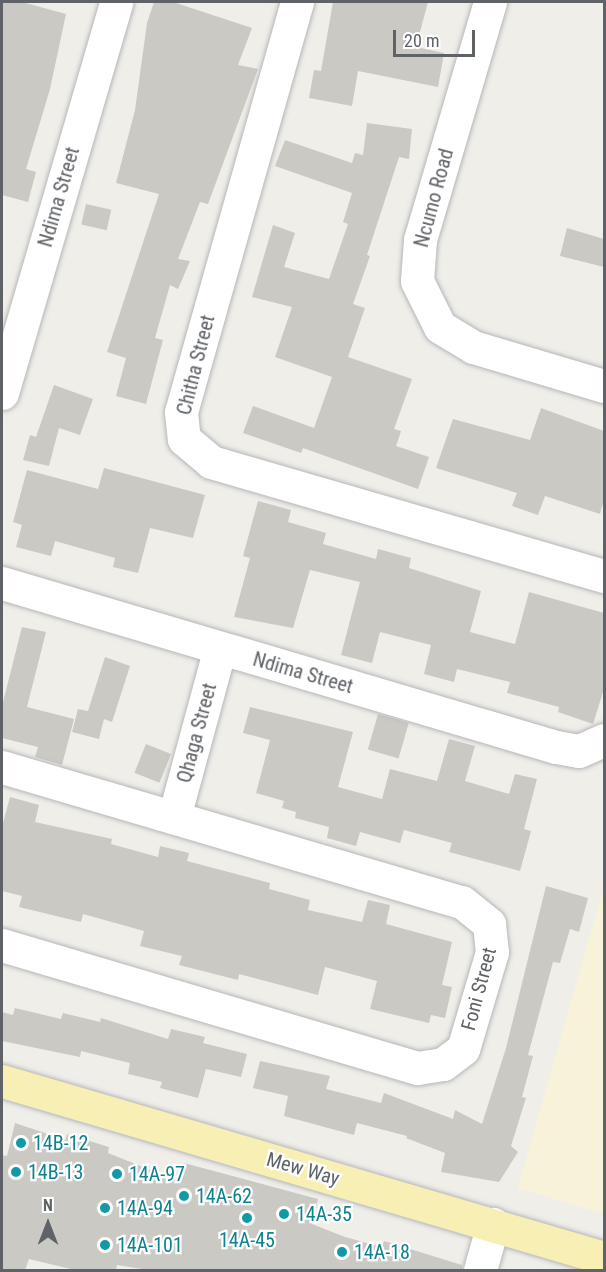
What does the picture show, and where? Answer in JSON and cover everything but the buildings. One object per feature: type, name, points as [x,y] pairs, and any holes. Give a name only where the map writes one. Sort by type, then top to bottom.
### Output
[{"type":"main road","name":"Mew Way","points":[[2,1081],[604,1258]]},
{"type":"street","name":"Ndima Street","points":[[2,393],[116,2]]},
{"type":"street","name":"Chitha Street","points":[[297,2],[181,412],[184,439],[211,462],[604,576]]},
{"type":"street","name":"Ncumo Road","points":[[490,2],[420,240],[417,281],[440,327],[473,347],[604,386]]},
{"type":"street","name":"Ndima Street","points":[[2,583],[555,747],[579,751],[604,740]]},
{"type":"street","name":"Qhaga Street","points":[[174,817],[220,648]]},
{"type":"street","name":"Foni Street","points":[[2,767],[472,907],[489,924],[492,952],[463,1048],[443,1064],[417,1068],[2,945]]},
{"type":"street","points":[[480,1270],[493,1224]]},
{"type":"sand","points":[[604,890],[604,1214],[518,1188]]},
{"type":"place","name":"14B-12","points":[[21,1143]]},
{"type":"place","name":"14B-13","points":[[16,1172]]},
{"type":"place","name":"14A-97","points":[[117,1174]]},
{"type":"place","name":"14A-62","points":[[184,1196]]},
{"type":"place","name":"14A-94","points":[[105,1208]]},
{"type":"place","name":"14A-35","points":[[284,1214]]},
{"type":"place","name":"14A-45","points":[[247,1218]]},
{"type":"place","name":"14A-101","points":[[105,1245]]},
{"type":"place","name":"14A-18","points":[[342,1252]]}]
